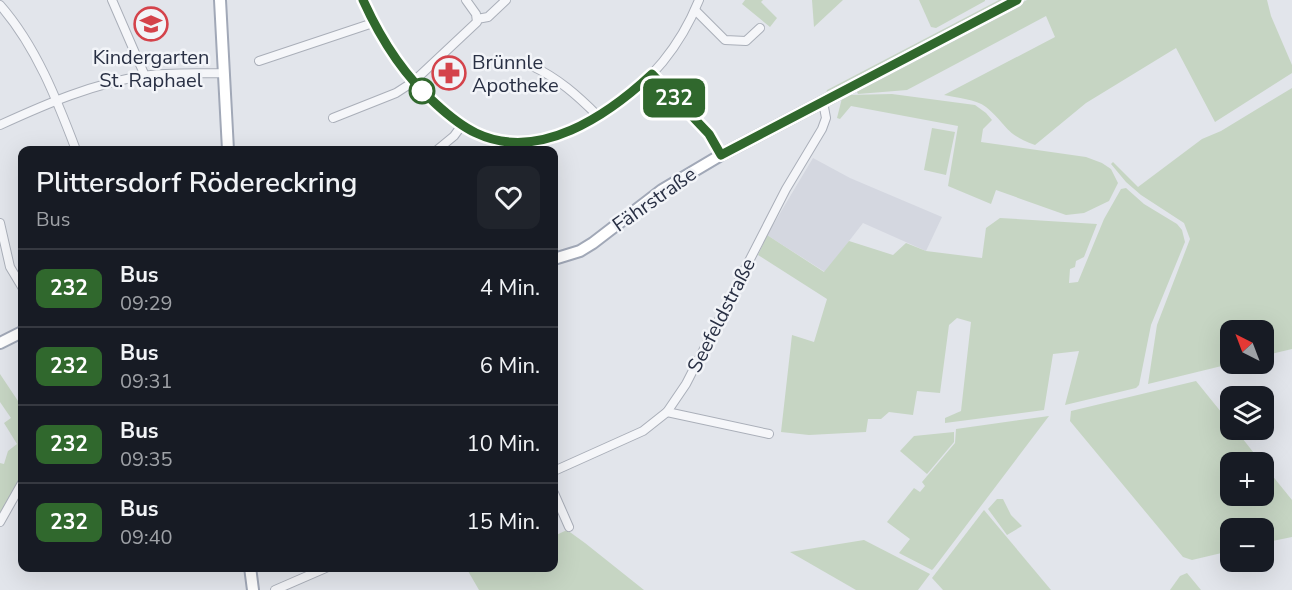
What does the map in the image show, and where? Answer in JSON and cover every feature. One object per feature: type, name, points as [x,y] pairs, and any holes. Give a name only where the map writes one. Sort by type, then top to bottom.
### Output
[{"type":"main road","points":[[220,0],[228,146]]},
{"type":"main road","name":"Fährstraße","points":[[558,258],[580,251],[662,190],[721,155],[1017,0]]},
{"type":"main road","points":[[0,343],[18,334]]},
{"type":"main road","points":[[251,572],[253,590]]},
{"type":"street","points":[[112,0],[145,76]]},
{"type":"street","points":[[363,0],[384,44],[413,82],[462,125],[477,134],[517,146],[551,138],[598,116],[624,100],[652,74],[675,47],[699,0]]},
{"type":"street","points":[[333,118],[396,93],[413,82],[473,27],[477,19],[476,14],[466,0]]},
{"type":"street","points":[[477,19],[488,16],[506,0]]},
{"type":"street","points":[[0,6],[26,42],[56,100],[74,146]]},
{"type":"street","points":[[695,10],[725,40],[746,41],[760,28]]},
{"type":"street","points":[[259,61],[373,23]]},
{"type":"street","points":[[532,66],[568,88],[598,116]]},
{"type":"street","points":[[0,125],[56,100],[145,76],[223,73]]},
{"type":"street","points":[[652,74],[709,134],[721,155]]},
{"type":"street","name":"Seefeldstraße","points":[[558,469],[643,431],[667,412],[686,384],[786,189],[822,129],[826,118],[823,102]]},
{"type":"street","points":[[442,146],[462,125]]},
{"type":"street","points":[[0,223],[2,241],[10,267],[18,280]]},
{"type":"street","points":[[667,412],[769,434]]},
{"type":"street","points":[[0,522],[18,490]]},
{"type":"street","points":[[558,503],[569,527]]},
{"type":"street","points":[[275,590],[316,572]]},
{"type":"shaded area","points":[[813,158],[850,178],[942,217],[926,251],[863,223],[825,272],[767,235]]},
{"type":"green space","points":[[745,0],[763,0],[761,2],[777,18],[770,27],[742,4]]},
{"type":"green space","points":[[812,0],[843,0],[814,27]]},
{"type":"green space","points":[[919,0],[985,1],[936,28],[931,27]]},
{"type":"green space","points":[[999,0],[1007,0],[826,94],[827,90]]},
{"type":"green space","points":[[1027,0],[1267,0],[1271,16],[1292,65],[1292,73],[1215,122],[1176,48],[1086,103],[1035,145],[1017,137],[982,104],[944,95],[1055,37],[1046,16],[907,90],[858,94],[856,90]]},
{"type":"green space","points":[[1292,88],[1292,349],[1274,353],[1274,320],[1220,320],[1220,366],[1148,384],[1157,325],[1190,239],[1184,223],[1141,195],[1111,164],[1113,162],[1138,187],[1202,139],[1221,131]]},
{"type":"green space","points":[[892,94],[975,105],[992,120],[983,129],[981,142],[1086,157],[1111,169],[1118,183],[1109,201],[1084,213],[1066,215],[996,190],[991,204],[948,186],[958,126],[851,106],[840,119],[837,118],[842,98],[847,95]]},
{"type":"green space","points":[[932,128],[955,132],[946,175],[924,170]]},
{"type":"green space","points":[[1126,188],[1144,204],[1177,224],[1182,230],[1185,242],[1151,325],[1139,385],[1136,388],[1065,405],[1079,351],[1053,354],[1044,410],[945,423],[945,418],[961,411],[971,322],[957,318],[949,325],[940,393],[917,391],[913,415],[889,412],[881,419],[868,419],[866,432],[809,435],[781,432],[792,335],[814,342],[827,299],[758,255],[767,235],[824,272],[849,241],[893,255],[906,243],[926,251],[982,258],[986,228],[1000,218],[1097,224],[1084,257],[1076,261],[1075,267],[1070,269],[1069,283],[1078,282],[1104,219],[1121,189]]},
{"type":"green space","points":[[0,374],[18,401],[18,482],[0,516],[0,463],[4,464],[8,451],[17,444],[4,423],[11,418],[0,402]]},
{"type":"green space","points":[[1196,381],[1220,411],[1220,440],[1244,440],[1253,452],[1220,452],[1220,506],[1274,506],[1274,478],[1292,500],[1292,537],[1274,541],[1274,518],[1220,518],[1220,553],[1192,560],[1183,557],[1070,421],[1071,411]]},
{"type":"green space","points":[[1049,416],[932,570],[899,553],[910,539],[887,522],[914,488],[920,492],[925,486],[922,482],[955,443],[956,429]]},
{"type":"green space","points":[[954,432],[954,442],[927,474],[900,451],[914,436]]},
{"type":"green space","points":[[997,499],[1003,499],[1011,515],[1022,526],[1007,535],[988,509]]},
{"type":"green space","points":[[984,510],[1051,590],[943,590],[932,578]]},
{"type":"green space","points":[[567,530],[644,590],[479,590],[469,572],[558,572],[558,534]]},
{"type":"green space","points":[[864,540],[930,574],[918,590],[856,590],[790,552]]},
{"type":"green space","points":[[1187,573],[1201,590],[1170,590],[1180,576]]},
{"type":"bus line","name":"232","points":[[363,0],[384,44],[413,82],[449,115],[477,134],[492,139],[517,142],[551,138],[576,128],[624,100],[652,74],[709,134],[721,155],[1017,0]]},
{"type":"place","name":"Kindergarten St. Raphael","points":[[151,24]]},
{"type":"place","name":"Brünnle Apotheke","points":[[449,73]]}]
